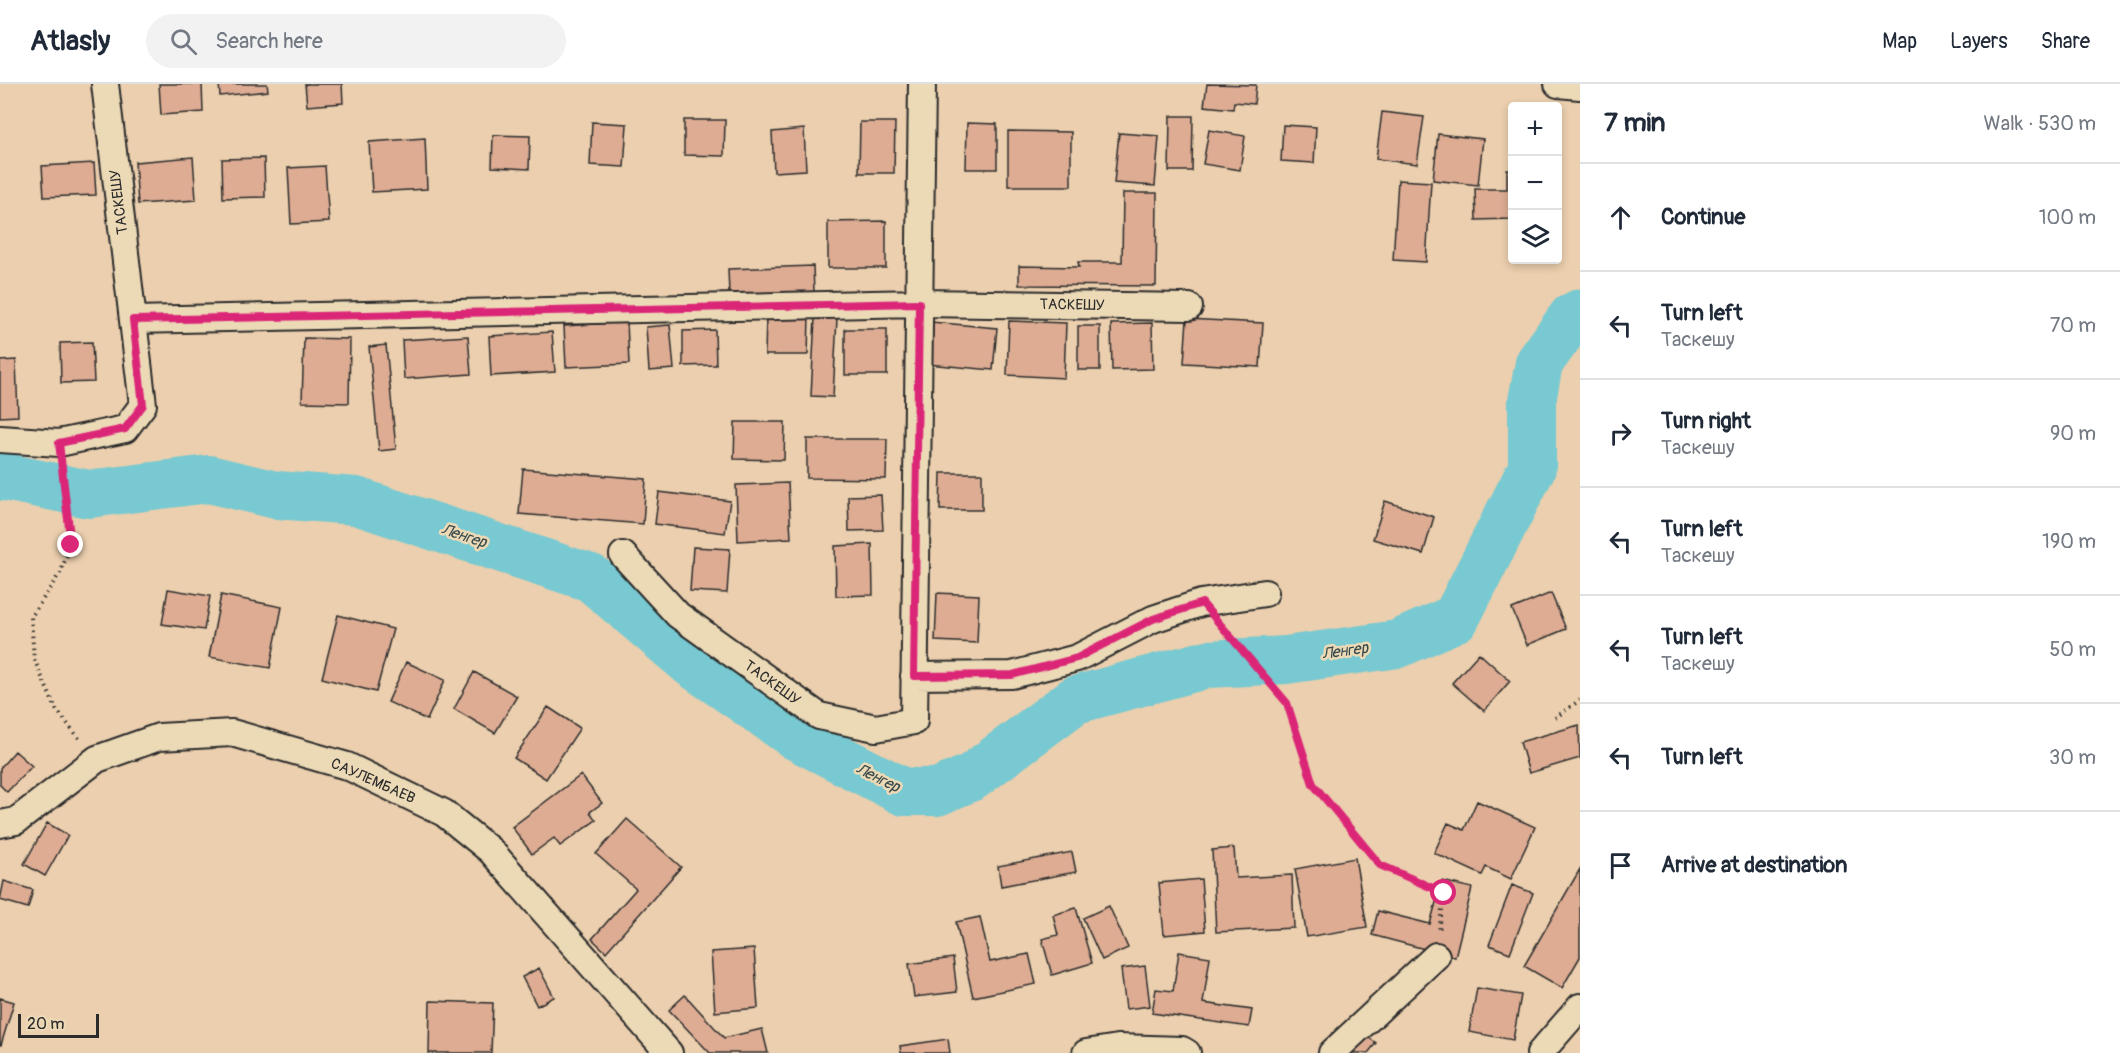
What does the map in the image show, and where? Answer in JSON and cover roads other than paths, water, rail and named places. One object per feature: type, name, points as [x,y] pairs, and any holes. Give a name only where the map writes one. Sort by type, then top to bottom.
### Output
[{"type":"street","name":"ТАСКЕШУ","points":[[0,439],[59,443],[125,429],[143,405],[105,84]]},
{"type":"street","name":"ТАСКЕШУ","points":[[623,555],[678,615],[819,717],[876,728],[914,721],[922,84]]},
{"type":"street","points":[[1558,84],[1580,86]]},
{"type":"street","name":"ТАСКЕШУ","points":[[133,320],[919,303],[1189,307]]},
{"type":"street","points":[[914,676],[1012,675],[1077,658],[1153,619],[1202,603],[1265,593]]},
{"type":"street","name":"САУЛЕМБАЕВ","points":[[0,824],[16,821],[97,759],[159,737],[232,733],[347,766],[444,813],[491,851],[669,1053]]},
{"type":"street","points":[[1332,1053],[1436,956]]},
{"type":"street","points":[[1540,1053],[1580,1007]]},
{"type":"street","points":[[1086,1053],[1118,1048],[1182,1050],[1187,1053]]},
{"type":"waterway","name":"Ленгер","points":[[0,476],[89,494],[209,479],[276,495],[356,501],[591,578],[691,663],[797,737],[904,792],[937,792],[972,777],[1075,700],[1208,664],[1286,660],[1398,644],[1456,618],[1532,468],[1532,401],[1539,363],[1572,317],[1580,313]]}]
